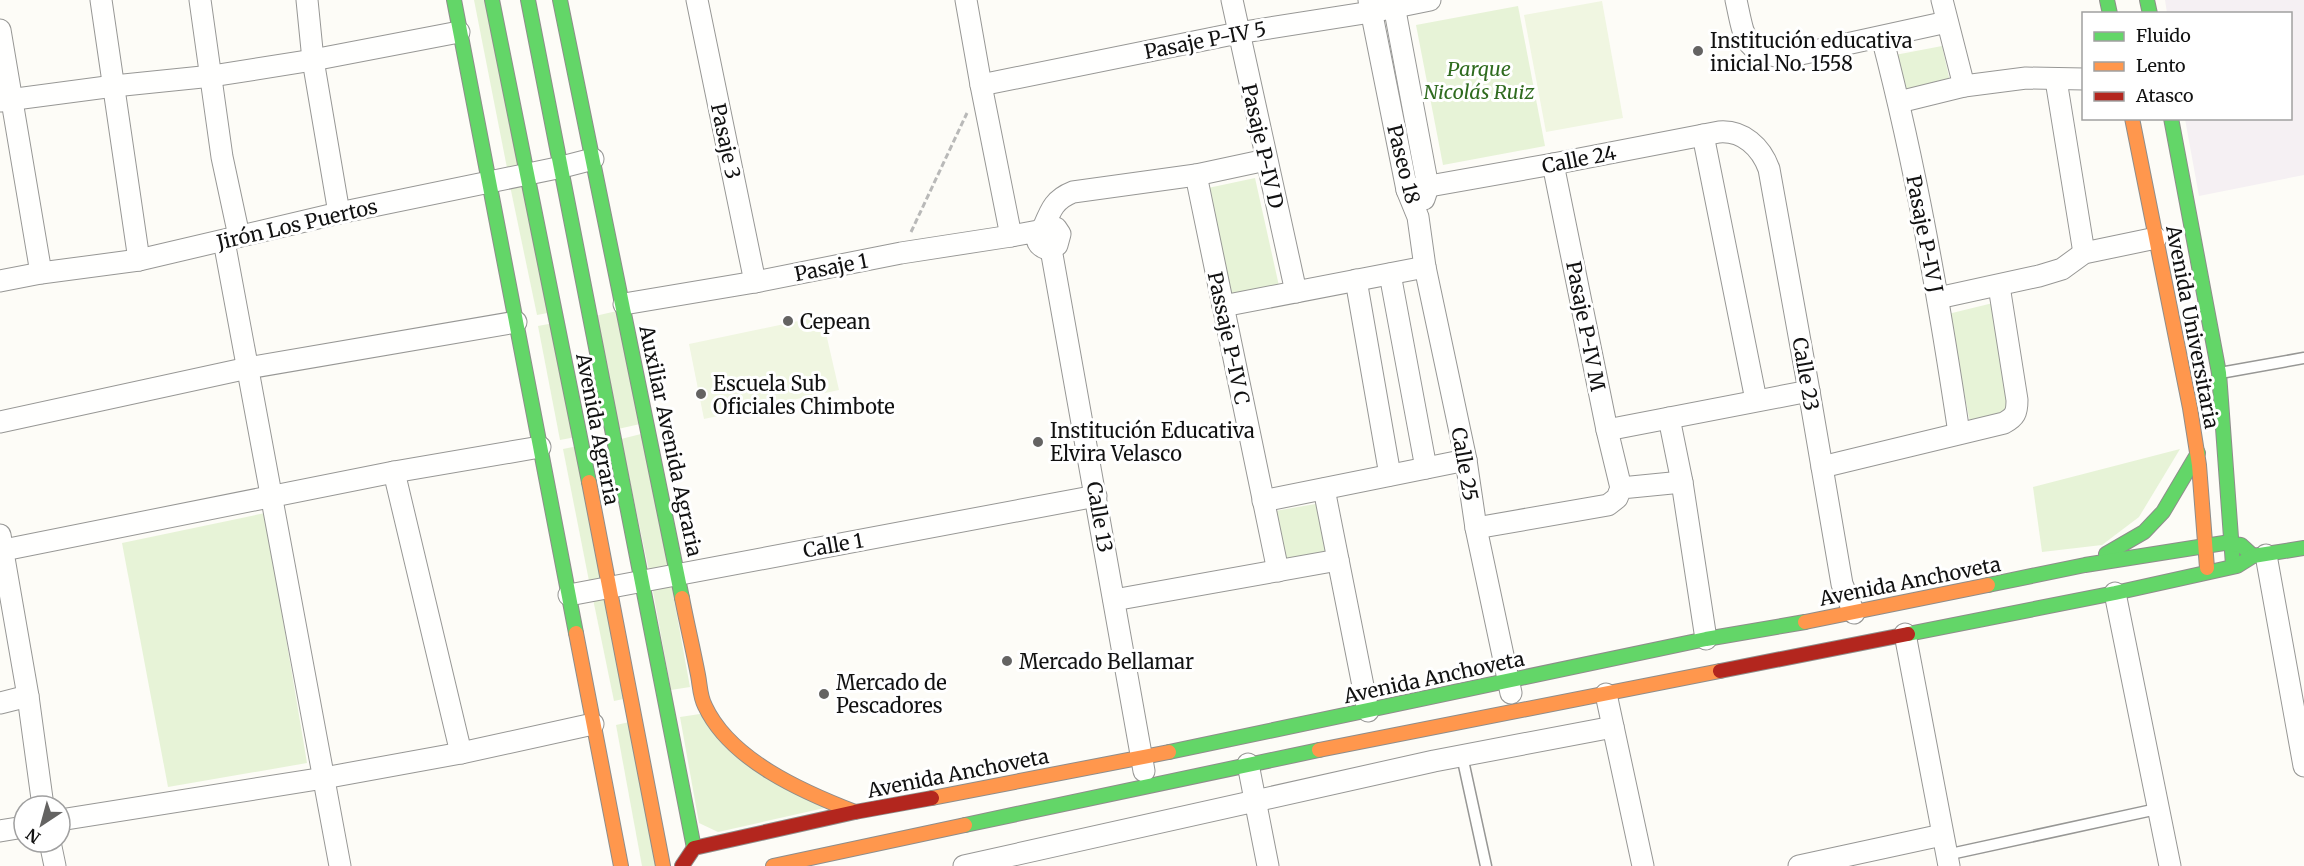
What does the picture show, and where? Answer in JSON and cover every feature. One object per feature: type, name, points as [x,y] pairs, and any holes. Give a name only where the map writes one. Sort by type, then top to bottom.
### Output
[{"type":"main road","points":[[453,0],[621,866]]},
{"type":"main road","name":"Avenida Agraria","points":[[492,0],[610,587],[663,866]]},
{"type":"main road","name":"Avenida Agraria","points":[[528,0],[694,848]]},
{"type":"main road","name":"Auxiliar Avenida Agraria","points":[[560,0],[624,304],[704,705],[712,719],[746,755],[788,782],[855,812]]},
{"type":"main road","name":"Avenida Universitaria","points":[[2132,120],[2198,453],[2203,545]]},
{"type":"main road","points":[[2170,120],[2220,373],[2234,567]]},
{"type":"main road","points":[[2085,565],[2144,532],[2163,512],[2198,453]]},
{"type":"main road","points":[[2232,544],[2241,545],[2260,556]]},
{"type":"main road","name":"Avenida Anchoveta","points":[[694,848],[855,812],[1142,758],[1706,639],[1854,614],[2085,565],[2203,545],[2232,544]]},
{"type":"main road","points":[[2203,545],[2208,572]]},
{"type":"main road","points":[[773,866],[1248,764],[2115,593],[2234,567],[2260,556],[2304,548]]},
{"type":"main road","points":[[682,866],[694,848]]},
{"type":"street","points":[[101,0],[139,260]]},
{"type":"street","points":[[200,0],[212,76],[249,368],[340,866]]},
{"type":"street","points":[[307,0],[313,60],[339,213]]},
{"type":"street","name":"Pasaje 3","points":[[696,0],[755,282]]},
{"type":"street","points":[[966,0],[1011,236]]},
{"type":"street","name":"Pasaje P-IV D","points":[[1232,0],[1296,292]]},
{"type":"street","name":"Pasaje P-IV 5","points":[[981,85],[1370,6],[1430,0]]},
{"type":"street","points":[[1736,0],[1744,39],[1756,50],[1770,56],[1787,57],[1947,22]]},
{"type":"street","points":[[1942,0],[1964,86]]},
{"type":"street","name":"Paseo 18","points":[[1394,4],[1418,188],[1418,217]]},
{"type":"street","name":"Paseo 18","points":[[1370,6],[1418,188]]},
{"type":"street","points":[[0,30],[6,100],[41,273]]},
{"type":"street","points":[[6,100],[212,76],[313,60],[459,32]]},
{"type":"street","name":"Pasaje P-IV J","points":[[1882,37],[1899,102],[1938,298],[1959,433]]},
{"type":"street","points":[[1899,102],[1964,86],[2026,78],[2082,79]]},
{"type":"street","points":[[2056,80],[2084,254]]},
{"type":"street","name":"Calle 24","points":[[1418,188],[1730,131],[1749,140]]},
{"type":"street","points":[[1703,135],[1756,400]]},
{"type":"street","name":"Calle 23","points":[[1749,140],[1760,150],[1769,169],[1842,584],[1854,614]]},
{"type":"street","name":"Jirón Los Puertos","points":[[0,281],[139,260],[339,213],[593,159]]},
{"type":"street","points":[[1041,229],[1051,207],[1060,197],[1073,192],[1196,175],[1266,160]]},
{"type":"street","name":"Pasaje P-IV M","points":[[1554,164],[1607,430],[1621,488]]},
{"type":"street","name":"Passaje P-IV C","points":[[1196,175],[1278,571]]},
{"type":"street","name":"Calle 25","points":[[1418,217],[1425,267],[1466,460],[1476,528],[1510,680],[1514,712]]},
{"type":"street","name":"Pasaje 1","points":[[624,304],[1041,229]]},
{"type":"street","name":"Calle 13","points":[[1041,229],[1036,238],[1040,246],[1051,249],[1147,786]]},
{"type":"street","points":[[1938,298],[1999,286],[2062,268],[2084,254],[2156,238]]},
{"type":"street","points":[[1223,306],[1425,267]]},
{"type":"street","points":[[1390,274],[1426,468]]},
{"type":"street","points":[[1356,280],[1390,475]]},
{"type":"street","points":[[1822,467],[2004,423],[2012,418],[2017,412],[2017,400],[1999,286]]},
{"type":"street","points":[[0,423],[249,368],[516,322]]},
{"type":"street","points":[[1607,430],[1809,391]]},
{"type":"street","points":[[1669,418],[1682,482],[1706,639]]},
{"type":"street","points":[[42,794],[2,542],[272,498],[394,472],[540,447]]},
{"type":"street","points":[[1263,501],[1466,460]]},
{"type":"street","points":[[394,472],[461,753]]},
{"type":"street","points":[[1476,528],[1608,504],[1617,498],[1621,488],[1682,482]]},
{"type":"street","points":[[1323,489],[1368,711]]},
{"type":"street","name":"Calle 1","points":[[569,595],[1096,496]]},
{"type":"street","points":[[2260,556],[2304,766]]},
{"type":"street","points":[[1114,600],[1338,560]]},
{"type":"street","points":[[2115,593],[2170,866]]},
{"type":"street","points":[[1799,866],[1946,852],[1905,634]]},
{"type":"street","points":[[1605,694],[1643,866]]},
{"type":"street","points":[[0,704],[28,696]]},
{"type":"street","points":[[72,818],[324,778],[461,753],[593,724]]},
{"type":"street","points":[[964,866],[986,864],[1462,756],[1613,727]]},
{"type":"street","points":[[1248,764],[1268,866]]},
{"type":"lane","points":[[2220,373],[2304,358]]},
{"type":"lane","points":[[1462,756],[1486,866]]},
{"type":"lane","points":[[1946,852],[2157,808]]},
{"type":"path","points":[[901,253],[981,85]]},
{"type":"shaded area","points":[[2165,0],[2304,0],[2304,175],[2199,196],[2185,120],[2292,120],[2292,12],[2167,12]]},
{"type":"green space","points":[[474,0],[489,0],[523,171],[508,173]]},
{"type":"green space","points":[[1602,1],[1623,118],[1546,132],[1524,15]]},
{"type":"green space","name":"Parque Nicolás Ruiz","points":[[1518,6],[1545,146],[1443,165],[1416,25]]},
{"type":"green space","points":[[1942,46],[1951,86],[1905,95],[1895,55]]},
{"type":"green space","points":[[525,177],[553,312],[537,315],[509,181]]},
{"type":"green space","points":[[1255,178],[1279,286],[1232,296],[1208,188]]},
{"type":"green space","points":[[1993,303],[2016,412],[1970,422],[1948,314]]},
{"type":"green space","points":[[617,311],[640,424],[618,429],[595,316]]},
{"type":"green space","points":[[822,316],[839,390],[704,419],[689,344]]},
{"type":"green space","points":[[554,323],[576,437],[560,440],[538,326]]},
{"type":"green space","points":[[641,434],[669,567],[649,571],[621,439]]},
{"type":"green space","points":[[578,446],[606,583],[590,586],[563,449]]},
{"type":"green space","points":[[2180,449],[2139,517],[2102,545],[2042,552],[2033,487]]},
{"type":"green space","points":[[1321,503],[1331,553],[1284,561],[1275,511]]},
{"type":"green space","points":[[265,513],[307,763],[168,787],[122,543]]},
{"type":"green space","points":[[671,583],[690,687],[671,690],[652,586]]},
{"type":"green space","points":[[606,591],[628,698],[614,701],[592,594]]},
{"type":"green space","points":[[700,714],[829,807],[718,832],[699,823],[680,717]]},
{"type":"green space","points":[[634,721],[660,866],[642,866],[616,725]]},
{"type":"traffic: fast","points":[[454,0],[576,633]]},
{"type":"traffic: fast","points":[[492,0],[589,482]]},
{"type":"traffic: fast","points":[[528,0],[694,848]]},
{"type":"traffic: fast","points":[[560,0],[682,598]]},
{"type":"traffic: fast","points":[[2107,0],[2110,12]]},
{"type":"traffic: fast","points":[[2147,0],[2150,12]]},
{"type":"traffic: fast","points":[[2171,120],[2219,373],[2233,565]]},
{"type":"traffic: fast","points":[[2106,554],[2144,532],[2163,512],[2198,453]]},
{"type":"traffic: fast","points":[[1988,585],[2085,565],[2224,543],[2241,545],[2253,556]]},
{"type":"traffic: fast","points":[[1908,634],[2115,593],[2237,566],[2253,556],[2304,548]]},
{"type":"traffic: fast","points":[[1169,752],[1706,639],[1805,622]]},
{"type":"traffic: fast","points":[[965,825],[1319,750]]},
{"type":"traffic: slow","points":[[2132,120],[2190,408],[2199,465],[2207,568]]},
{"type":"traffic: slow","points":[[589,482],[663,866]]},
{"type":"traffic: slow","points":[[1805,622],[1988,585]]},
{"type":"traffic: slow","points":[[682,598],[702,699],[716,725],[732,743],[770,772],[813,795],[855,812]]},
{"type":"traffic: slow","points":[[576,633],[621,866]]},
{"type":"traffic: slow","points":[[1319,750],[1720,671]]},
{"type":"traffic: slow","points":[[932,798],[1169,752]]},
{"type":"traffic: slow","points":[[773,866],[965,825]]},
{"type":"traffic: jam","points":[[1720,671],[1908,634]]},
{"type":"traffic: jam","points":[[682,866],[694,848],[855,812],[932,798]]},
{"type":"place","name":"Institución educativa inicial No. 1558","points":[[1698,51]]},
{"type":"place","name":"Cepean","points":[[788,321]]},
{"type":"place","name":"Escuela Sub Oficiales Chimbote","points":[[701,394]]},
{"type":"place","name":"Institución Educativa Elvira Velasco","points":[[1038,442]]},
{"type":"place","name":"Mercado Bellamar","points":[[1007,661]]},
{"type":"place","name":"Mercado de Pescadores","points":[[824,694]]}]
